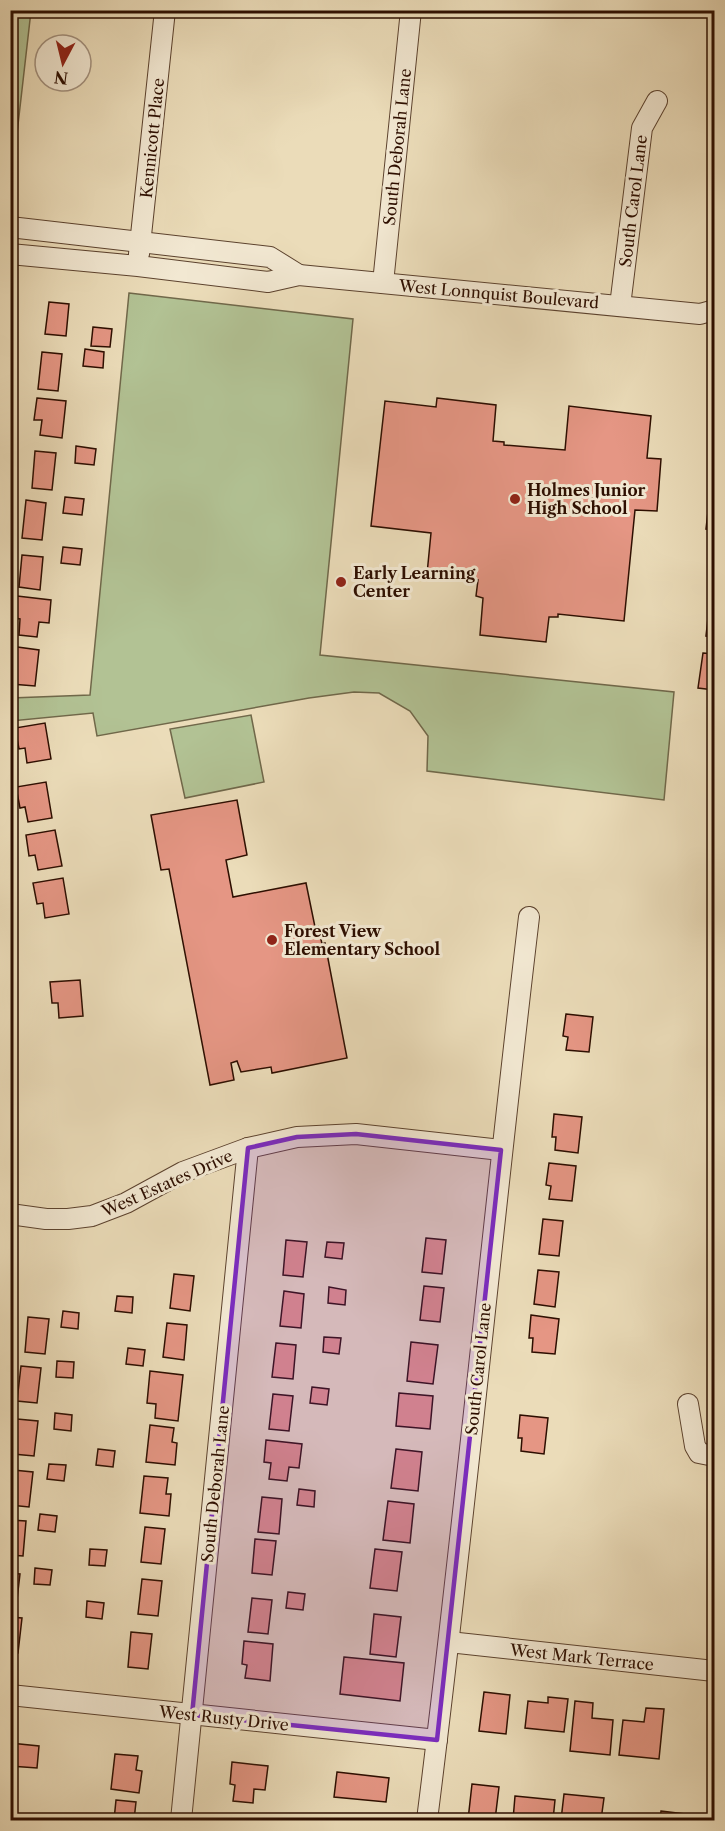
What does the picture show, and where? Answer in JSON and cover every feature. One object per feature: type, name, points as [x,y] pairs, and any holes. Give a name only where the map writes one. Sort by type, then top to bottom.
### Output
[{"type":"street","name":"Kennicott Place","points":[[138,266],[165,10]]},
{"type":"street","name":"South Deborah Lane","points":[[383,283],[411,10]]},
{"type":"street","name":"South Carol Lane","points":[[620,306],[642,128],[657,101]]},
{"type":"street","name":"West Lonnquist Boulevard","points":[[11,230],[141,241],[270,257],[299,276]]},
{"type":"street","name":"West Lonnquist Boulevard","points":[[10,254],[138,266],[268,282],[299,276],[710,315]]},
{"type":"street","name":"South Carol Lane","points":[[427,1821],[529,917]]},
{"type":"street","name":"West Estates Drive","points":[[10,1214],[46,1219],[92,1216],[126,1203],[183,1173],[248,1148],[297,1137],[356,1134],[501,1150]]},
{"type":"street","name":"South Deborah Lane","points":[[181,1821],[248,1148]]},
{"type":"street","points":[[688,1404],[695,1446],[699,1453],[714,1456]]},
{"type":"street","name":"West Mark Terrace","points":[[449,1642],[714,1671]]},
{"type":"street","name":"West Rusty Drive","points":[[10,1695],[437,1740]]},
{"type":"highlighted area","points":[[356,1134],[501,1150],[437,1740],[192,1715],[248,1148],[297,1137]]},
{"type":"green space","points":[[10,11],[31,11],[11,186]]},
{"type":"green space","points":[[129,293],[353,319],[320,655],[674,692],[664,800],[427,771],[428,736],[410,711],[379,693],[354,692],[309,698],[97,736],[93,713],[11,721],[11,698],[90,695]]},
{"type":"green space","points":[[251,715],[264,782],[185,798],[170,729]]},
{"type":"building","points":[[49,302],[69,304],[66,336],[45,334]]},
{"type":"building","points":[[93,327],[112,329],[110,347],[91,346]]},
{"type":"building","points":[[85,349],[104,352],[103,368],[83,366]]},
{"type":"building","points":[[42,352],[62,354],[58,391],[38,389]]},
{"type":"building","points":[[37,398],[66,401],[62,438],[40,435],[42,420],[34,420]]},
{"type":"building","points":[[437,398],[496,405],[493,441],[504,442],[504,445],[565,450],[569,406],[651,416],[647,458],[661,459],[657,511],[635,510],[624,621],[558,614],[558,617],[549,617],[546,642],[480,635],[483,598],[476,596],[478,580],[427,574],[431,533],[371,526],[385,401],[436,407]]},
{"type":"building","points":[[76,446],[96,449],[94,465],[75,463]]},
{"type":"building","points":[[35,451],[56,453],[52,490],[32,488]]},
{"type":"building","points":[[710,494],[714,495],[714,530],[706,529]]},
{"type":"building","points":[[65,497],[84,499],[82,515],[63,513]]},
{"type":"building","points":[[26,500],[46,503],[42,540],[22,538]]},
{"type":"building","points":[[63,547],[82,549],[80,565],[61,563]]},
{"type":"building","points":[[22,555],[43,557],[40,590],[19,587]]},
{"type":"building","points":[[17,596],[51,600],[49,623],[39,622],[37,637],[19,635],[20,619],[14,618]]},
{"type":"building","points":[[710,601],[714,601],[714,637],[706,636]]},
{"type":"building","points":[[10,646],[39,650],[35,686],[11,684],[13,670],[10,670]]},
{"type":"building","points":[[703,653],[714,654],[714,690],[698,688]]},
{"type":"building","points":[[45,723],[51,759],[27,763],[25,748],[19,749],[15,728]]},
{"type":"building","points":[[46,782],[52,818],[28,822],[25,807],[20,808],[16,787]]},
{"type":"building","points":[[237,800],[247,855],[226,860],[233,897],[306,883],[315,927],[318,926],[322,944],[325,943],[347,1058],[272,1073],[271,1067],[241,1072],[237,1061],[231,1063],[234,1080],[210,1085],[169,869],[161,870],[151,815]]},
{"type":"building","points":[[55,830],[62,866],[38,870],[35,855],[29,856],[26,835]]},
{"type":"building","points":[[63,878],[69,914],[45,918],[43,903],[37,904],[33,883]]},
{"type":"building","points":[[80,980],[83,1016],[59,1018],[58,1003],[52,1003],[50,982]]},
{"type":"building","points":[[566,1014],[593,1017],[589,1052],[566,1050],[568,1037],[563,1036]]},
{"type":"building","points":[[554,1114],[582,1117],[578,1153],[555,1150],[556,1137],[552,1137]]},
{"type":"building","points":[[549,1163],[576,1166],[572,1201],[549,1199],[551,1186],[546,1185]]},
{"type":"building","points":[[543,1219],[563,1221],[559,1256],[539,1254]]},
{"type":"building","points":[[426,1238],[446,1240],[442,1274],[422,1272]]},
{"type":"building","points":[[286,1240],[307,1242],[303,1277],[283,1275]]},
{"type":"building","points":[[327,1242],[344,1243],[342,1259],[325,1257]]},
{"type":"building","points":[[538,1270],[559,1272],[555,1307],[534,1304]]},
{"type":"building","points":[[174,1274],[194,1276],[190,1311],[170,1308]]},
{"type":"building","points":[[424,1286],[444,1288],[440,1322],[420,1320]]},
{"type":"building","points":[[329,1287],[346,1290],[345,1305],[328,1303]]},
{"type":"building","points":[[284,1291],[304,1294],[301,1328],[280,1326]]},
{"type":"building","points":[[117,1296],[133,1297],[132,1313],[115,1311]]},
{"type":"building","points":[[63,1311],[79,1313],[78,1329],[61,1327]]},
{"type":"building","points":[[531,1315],[559,1319],[555,1354],[532,1352],[533,1338],[529,1338]]},
{"type":"building","points":[[28,1317],[49,1319],[45,1354],[25,1352]]},
{"type":"building","points":[[167,1323],[187,1325],[184,1360],[163,1357]]},
{"type":"building","points":[[324,1337],[341,1338],[339,1354],[323,1352]]},
{"type":"building","points":[[411,1342],[438,1345],[433,1384],[407,1381]]},
{"type":"building","points":[[276,1343],[296,1345],[293,1379],[272,1377]]},
{"type":"building","points":[[128,1348],[145,1350],[143,1366],[126,1364]]},
{"type":"building","points":[[57,1361],[74,1362],[73,1378],[56,1377]]},
{"type":"building","points":[[21,1366],[41,1368],[37,1403],[17,1401]]},
{"type":"building","points":[[150,1371],[183,1375],[178,1421],[155,1418],[156,1404],[147,1403]]},
{"type":"building","points":[[312,1387],[329,1389],[327,1405],[310,1403]]},
{"type":"building","points":[[399,1393],[433,1396],[430,1429],[396,1426]]},
{"type":"building","points":[[273,1394],[293,1396],[289,1431],[269,1429]]},
{"type":"building","points":[[55,1413],[72,1415],[71,1431],[54,1429]]},
{"type":"building","points":[[520,1415],[548,1418],[544,1454],[521,1451],[522,1438],[518,1438]]},
{"type":"building","points":[[17,1419],[38,1421],[34,1456],[13,1454]]},
{"type":"building","points":[[150,1425],[174,1428],[172,1442],[177,1443],[175,1465],[146,1462]]},
{"type":"building","points":[[266,1440],[302,1444],[299,1468],[289,1467],[287,1481],[269,1479],[271,1463],[264,1462]]},
{"type":"building","points":[[98,1449],[115,1451],[113,1467],[96,1465]]},
{"type":"building","points":[[396,1449],[422,1452],[418,1491],[391,1488]]},
{"type":"building","points":[[49,1464],[66,1465],[64,1481],[47,1479]]},
{"type":"building","points":[[13,1470],[33,1472],[29,1507],[10,1505]]},
{"type":"building","points":[[144,1476],[168,1478],[166,1494],[171,1494],[169,1516],[140,1513]]},
{"type":"building","points":[[299,1489],[315,1491],[314,1507],[297,1505]]},
{"type":"building","points":[[262,1497],[282,1499],[279,1534],[258,1532]]},
{"type":"building","points":[[388,1501],[414,1504],[410,1543],[383,1540]]},
{"type":"building","points":[[40,1514],[57,1516],[55,1532],[38,1530]]},
{"type":"building","points":[[10,1520],[26,1521],[23,1556],[10,1555]]},
{"type":"building","points":[[145,1527],[165,1529],[161,1564],[141,1562]]},
{"type":"building","points":[[255,1539],[276,1541],[272,1575],[252,1573]]},
{"type":"building","points":[[90,1549],[107,1550],[105,1566],[89,1565]]},
{"type":"building","points":[[375,1549],[402,1552],[397,1591],[370,1588]]},
{"type":"building","points":[[35,1568],[52,1570],[50,1585],[34,1584]]},
{"type":"building","points":[[10,1573],[20,1574],[16,1608],[10,1608]]},
{"type":"building","points":[[142,1579],[162,1581],[158,1616],[138,1614]]},
{"type":"building","points":[[288,1592],[305,1594],[303,1610],[286,1608]]},
{"type":"building","points":[[252,1598],[272,1600],[268,1634],[248,1632]]},
{"type":"building","points":[[87,1601],[104,1603],[102,1619],[86,1617]]},
{"type":"building","points":[[374,1614],[401,1617],[396,1657],[370,1654]]},
{"type":"building","points":[[10,1617],[22,1618],[18,1653],[10,1652]]},
{"type":"building","points":[[131,1632],[152,1634],[148,1669],[128,1667]]},
{"type":"building","points":[[244,1641],[273,1644],[270,1681],[245,1678],[247,1665],[242,1664]]},
{"type":"building","points":[[344,1657],[404,1663],[400,1701],[340,1694]]},
{"type":"building","points":[[484,1692],[510,1695],[506,1734],[479,1731]]},
{"type":"building","points":[[548,1697],[568,1699],[564,1732],[525,1728],[528,1701],[548,1703]]},
{"type":"building","points":[[575,1701],[593,1703],[592,1718],[613,1720],[610,1755],[570,1751]]},
{"type":"building","points":[[646,1708],[664,1709],[659,1759],[619,1755],[623,1720],[644,1722]]},
{"type":"building","points":[[10,1743],[39,1746],[37,1768],[10,1766]]},
{"type":"building","points":[[115,1754],[138,1756],[136,1770],[142,1771],[139,1793],[111,1789]]},
{"type":"building","points":[[232,1762],[268,1766],[265,1790],[254,1789],[253,1803],[233,1801],[235,1785],[230,1784]]},
{"type":"building","points":[[337,1772],[389,1778],[386,1802],[334,1797]]},
{"type":"building","points":[[472,1784],[499,1787],[495,1820],[468,1820]]},
{"type":"building","points":[[564,1794],[604,1798],[601,1820],[561,1820]]},
{"type":"building","points":[[515,1796],[555,1800],[553,1820],[513,1820]]},
{"type":"building","points":[[116,1800],[136,1802],[134,1820],[114,1820]]},
{"type":"building","points":[[661,1811],[701,1816],[700,1820],[660,1820]]},
{"type":"building","points":[[269,1815],[288,1817],[288,1820],[268,1820]]},
{"type":"building","points":[[366,1816],[385,1818],[384,1820],[365,1820]]},
{"type":"building","points":[[345,1817],[365,1820],[344,1820]]},
{"type":"place","name":"Holmes Junior High School","points":[[515,499]]},
{"type":"place","name":"Early Learning Center","points":[[341,582]]},
{"type":"place","name":"Forest View Elementary School","points":[[272,940]]}]
